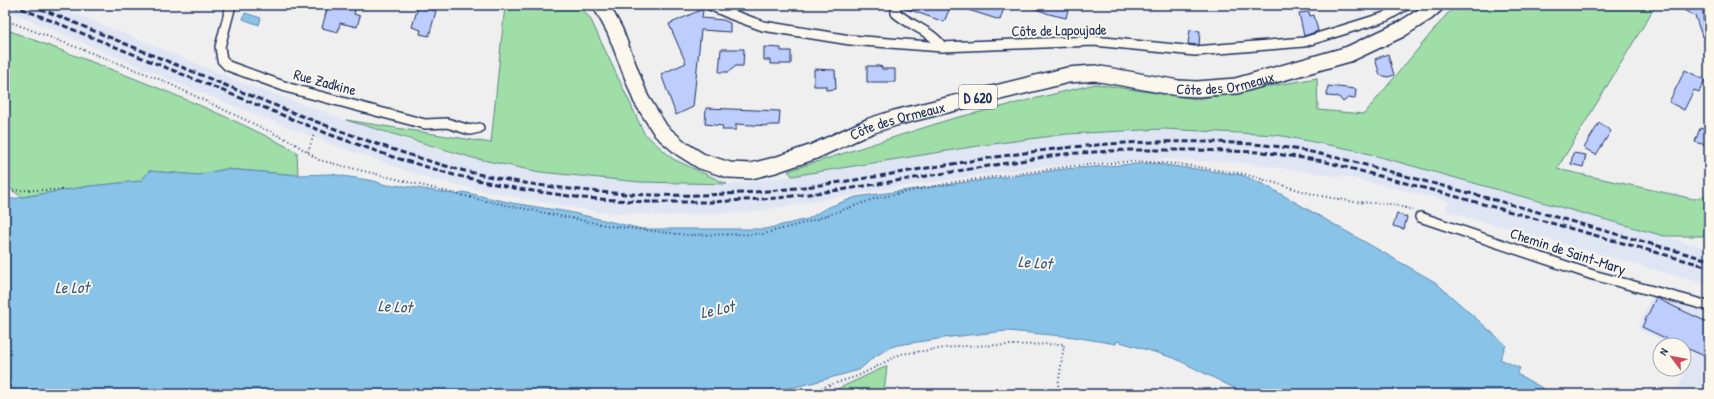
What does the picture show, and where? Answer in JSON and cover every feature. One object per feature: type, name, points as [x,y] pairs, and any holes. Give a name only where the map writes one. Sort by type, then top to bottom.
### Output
[{"type":"main road","name":"Côte des Ormeaux","points":[[601,5],[615,31],[641,98],[661,131],[682,150],[701,161],[728,170],[751,170],[775,165],[813,152],[870,126],[895,118],[1068,75],[1095,73],[1153,84],[1191,89],[1236,86],[1349,54],[1400,30],[1427,13],[1436,5]]},
{"type":"street","name":"Rue Zadkine","points":[[231,5],[220,47],[222,60],[228,66],[289,88],[425,124],[447,123],[470,130],[479,128]]},
{"type":"street","name":"Côte de Lapoujade","points":[[710,5],[763,26],[850,40],[942,47],[1094,41],[1195,51],[1304,42],[1385,18],[1406,5]]},
{"type":"street","points":[[730,14],[733,5]]},
{"type":"street","points":[[896,5],[896,13],[904,20],[939,41],[942,47]]},
{"type":"street","name":"Chemin de Saint-Mary","points":[[1420,217],[1593,275],[1709,306]]},
{"type":"path","points":[[5,20],[157,78],[292,142],[319,160],[473,199],[610,226],[687,235],[763,234],[808,222],[877,198],[947,184],[1074,166],[1136,161],[1178,164],[1244,174],[1316,195],[1355,202],[1392,204],[1411,209],[1420,217]]},
{"type":"path","points":[[308,152],[314,134]]},
{"type":"path","points":[[5,191],[63,190]]},
{"type":"path","points":[[802,394],[858,376],[901,354],[960,346],[1064,344],[1057,394]]},
{"type":"shaded area","points":[[5,5],[55,5],[241,82],[346,120],[452,154],[540,172],[643,182],[727,184],[792,176],[978,146],[1067,134],[1163,129],[1277,135],[1355,150],[1709,249],[1709,285],[1446,211],[1449,201],[1351,178],[1246,163],[1160,159],[1045,166],[898,187],[751,212],[667,216],[599,212],[514,197],[433,180],[328,143],[207,95],[5,10]]},
{"type":"shaded area","points":[[1652,295],[1709,311],[1709,394],[1675,394],[1683,377],[1692,377],[1692,337],[1656,337],[1638,329]]},
{"type":"green space","points":[[505,5],[580,5],[591,20],[644,133],[673,159],[727,184],[640,182],[540,172],[473,158],[346,120],[491,143]]},
{"type":"green space","points":[[1459,5],[1656,5],[1557,169],[1694,199],[1709,194],[1709,236],[1664,236],[1355,150],[1277,135],[1163,129],[1067,134],[978,146],[792,176],[788,171],[951,119],[1095,84],[1197,99],[1317,78],[1318,110],[1364,114],[1447,14]]},
{"type":"green space","points":[[5,29],[190,101],[262,134],[297,152],[298,175],[226,169],[198,175],[149,171],[141,181],[90,186],[22,197],[5,185]]},
{"type":"green space","points":[[887,366],[884,394],[831,394],[831,392]]},
{"type":"water","points":[[245,13],[261,18],[259,25],[243,19]]},
{"type":"water","name":"Le Lot","points":[[1149,163],[1242,175],[1265,185],[1435,282],[1506,345],[1500,359],[1520,368],[1517,374],[1553,394],[1246,394],[1174,358],[1117,341],[1116,344],[1074,337],[1007,331],[898,345],[891,347],[874,357],[859,370],[808,384],[763,394],[5,394],[5,200],[90,186],[141,181],[149,171],[198,175],[226,169],[298,175],[331,174],[374,181],[386,185],[405,186],[459,195],[463,192],[512,203],[569,212],[642,229],[765,229],[808,219],[826,208],[856,197],[1065,169]]},
{"type":"building","points":[[328,5],[356,5],[354,14],[360,16],[357,27],[340,23],[338,32],[322,28]]},
{"type":"building","points":[[902,5],[951,5],[944,22],[902,7]]},
{"type":"building","points":[[959,5],[1005,5],[1000,20],[959,7]]},
{"type":"building","points":[[1031,5],[1069,5],[1066,18],[1049,14],[1031,7]]},
{"type":"building","points":[[1674,5],[1707,5],[1703,11],[1704,36],[1702,36],[1695,16]]},
{"type":"building","points":[[418,7],[436,11],[429,36],[420,34],[421,30],[412,27]]},
{"type":"building","points":[[703,9],[702,18],[723,20],[730,23],[730,32],[701,30],[693,107],[676,115],[661,74],[686,63],[669,24]]},
{"type":"building","points":[[1309,12],[1310,16],[1314,15],[1318,31],[1304,36],[1299,13]]},
{"type":"building","points":[[1190,30],[1200,31],[1199,45],[1188,44]]},
{"type":"building","points":[[764,47],[781,48],[781,51],[791,51],[791,64],[770,64],[770,60],[764,60]]},
{"type":"building","points":[[721,49],[744,49],[743,66],[736,66],[728,72],[719,72]]},
{"type":"building","points":[[1388,54],[1394,75],[1388,77],[1380,75],[1375,59]]},
{"type":"building","points":[[867,66],[879,66],[882,67],[882,69],[895,69],[895,82],[867,82]]},
{"type":"building","points":[[814,69],[835,70],[836,89],[826,90],[826,86],[814,86]]},
{"type":"building","points":[[1685,70],[1705,80],[1699,92],[1694,90],[1684,110],[1669,102]]},
{"type":"building","points":[[1328,86],[1356,89],[1355,99],[1348,98],[1343,102],[1339,97],[1327,96]]},
{"type":"building","points":[[706,108],[780,111],[779,125],[769,126],[736,124],[736,130],[722,130],[723,126],[705,124]]},
{"type":"building","points":[[1599,123],[1611,131],[1596,155],[1584,148]]},
{"type":"building","points":[[1700,128],[1709,131],[1709,146],[1695,142]]},
{"type":"building","points":[[1573,153],[1586,155],[1583,167],[1571,164]]},
{"type":"building","points":[[1397,214],[1407,217],[1404,229],[1393,226]]},
{"type":"building","points":[[1656,298],[1709,323],[1709,358],[1692,351],[1692,337],[1663,337],[1642,327]]},
{"type":"railway","points":[[13,5],[331,135],[393,157],[454,175],[519,189],[583,198],[647,202],[712,202],[777,198],[840,190],[1063,154],[1127,150],[1263,152],[1323,161],[1709,267]]},
{"type":"railway","points":[[32,5],[253,97],[366,140],[453,168],[485,176],[533,184],[646,195],[711,195],[776,190],[876,177],[982,159],[1053,149],[1125,143],[1177,142],[1212,142],[1264,145],[1284,147],[1345,160],[1496,200],[1709,260]]}]
